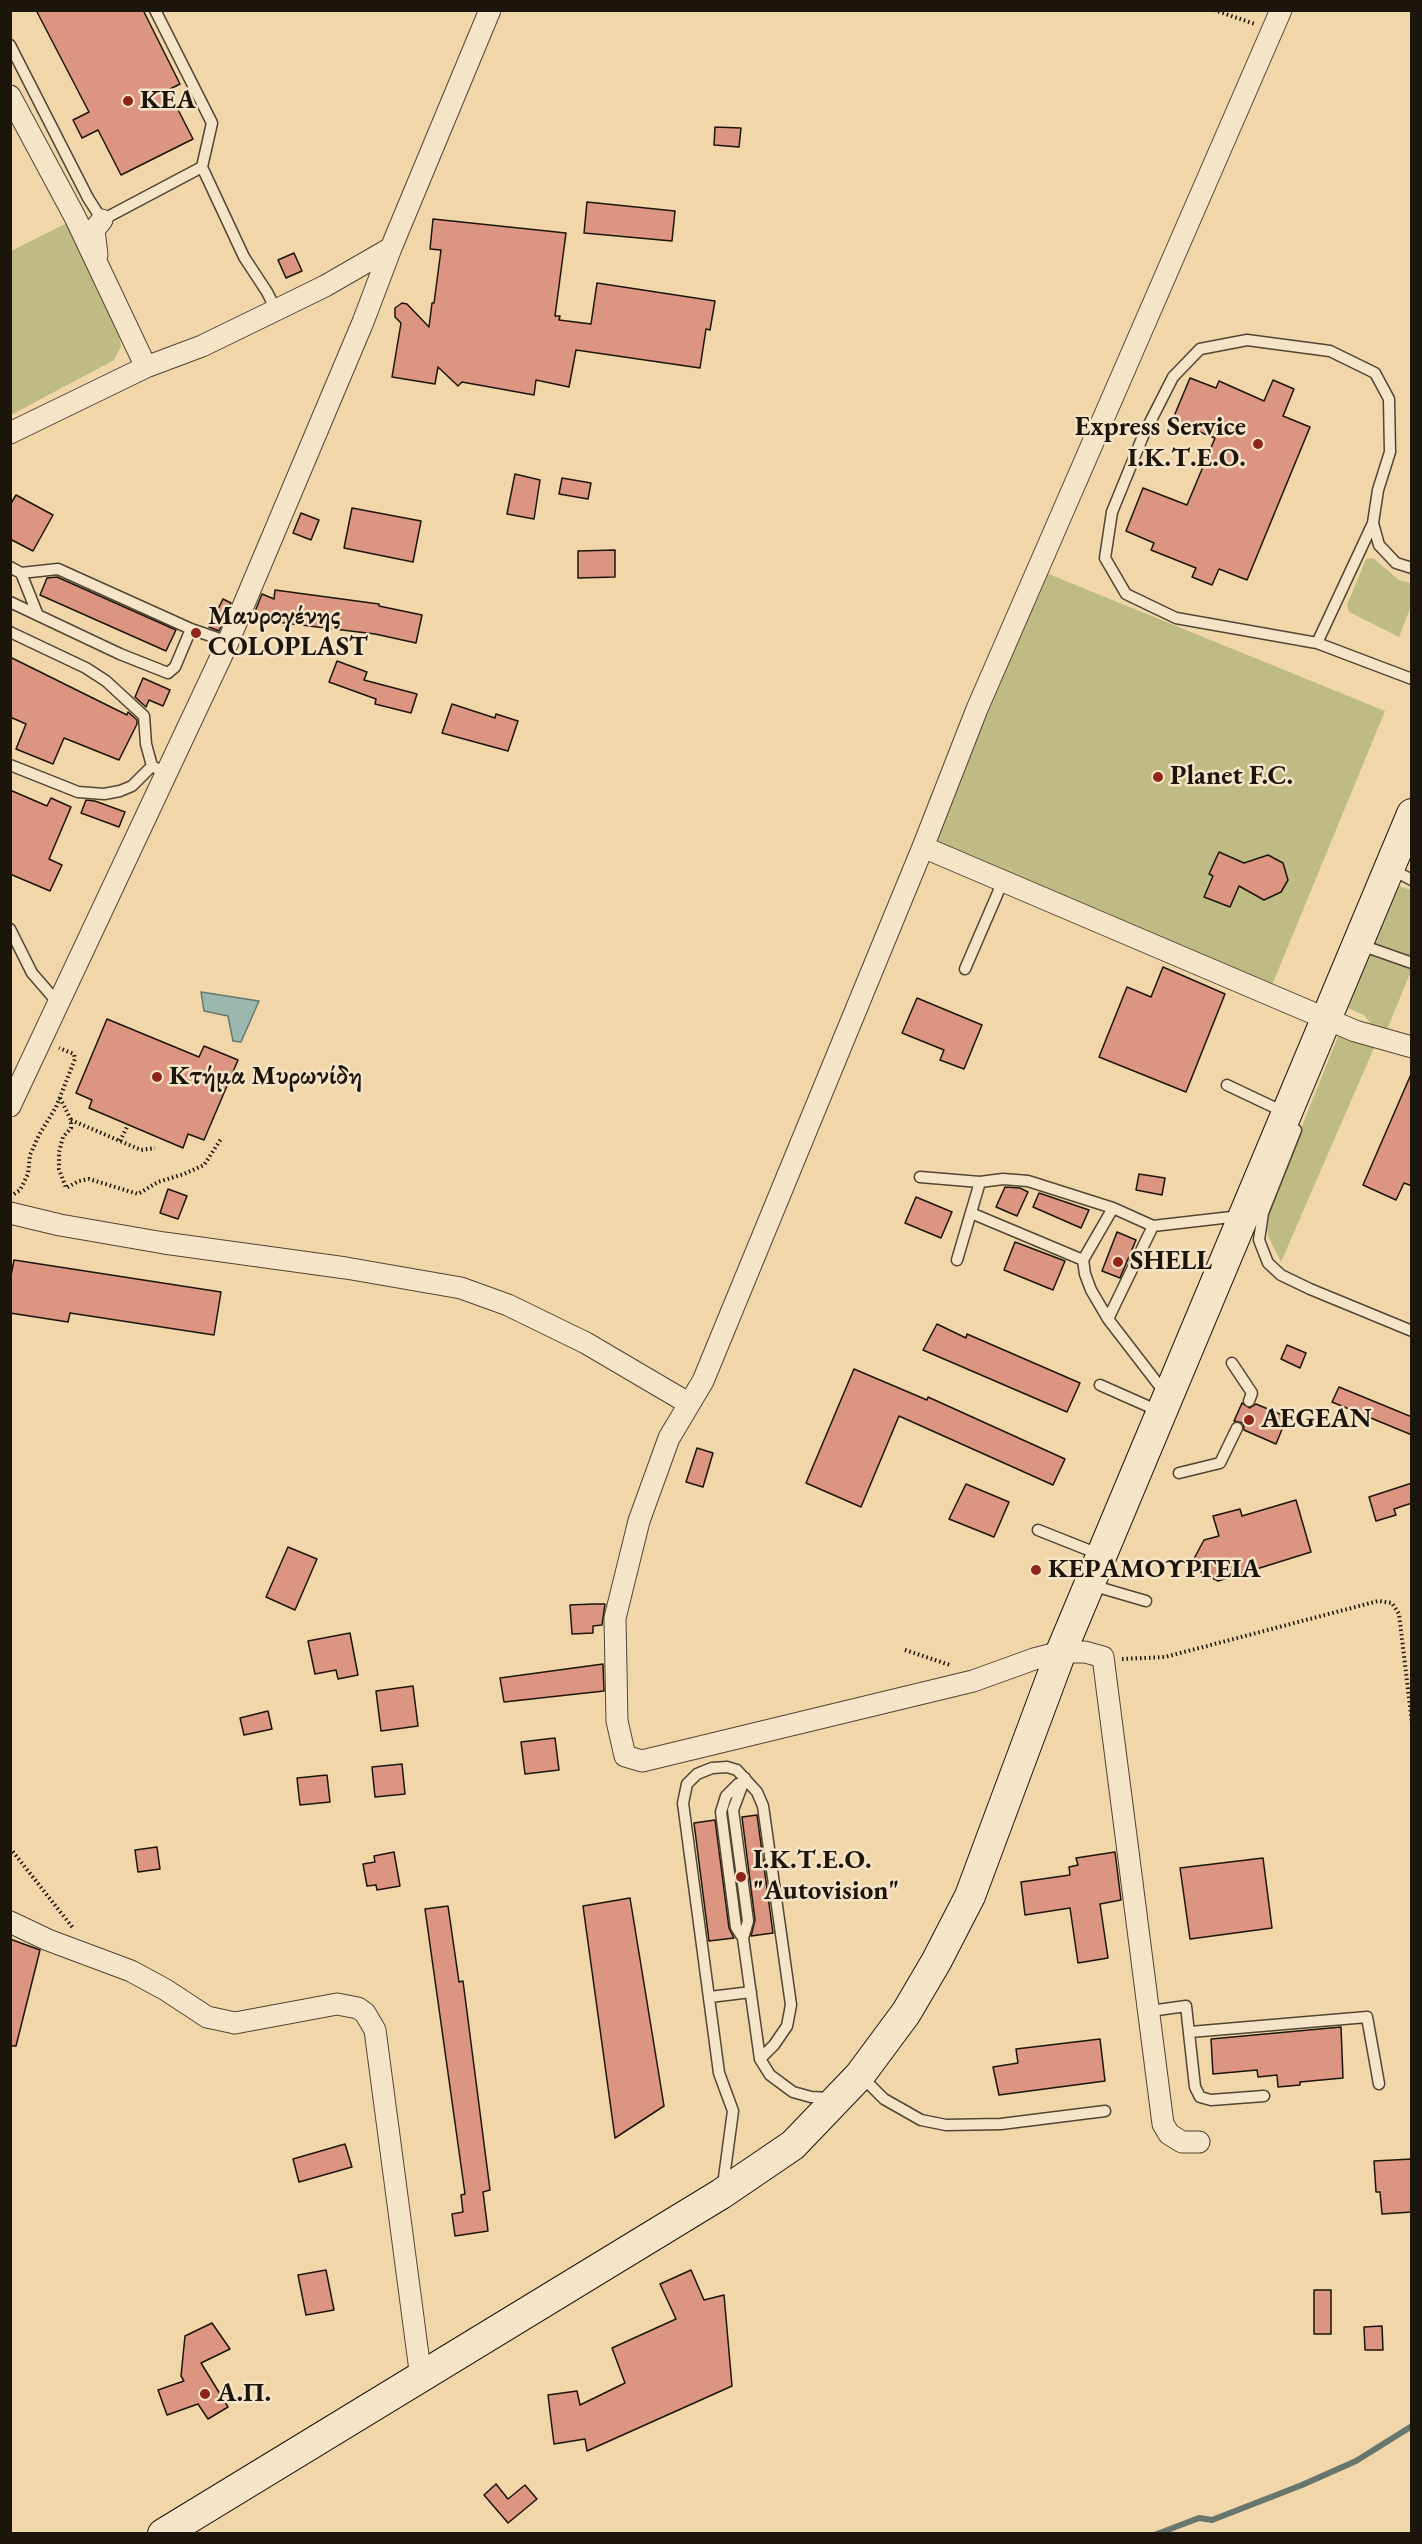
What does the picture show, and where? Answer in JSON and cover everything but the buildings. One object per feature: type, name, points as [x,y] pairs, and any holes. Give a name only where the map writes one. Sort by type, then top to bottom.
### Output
[{"type":"street","points":[[10,1106],[58,1003],[159,770],[228,642],[363,322],[391,248],[490,10]]},
{"type":"street","points":[[1199,2142],[1182,2142],[1169,2134],[1162,2124],[1150,2011],[1103,1657],[1085,1652],[1061,1652],[1034,1659],[973,1681],[642,1761],[625,1756],[617,1721],[615,1618],[639,1521],[669,1438],[703,1381],[982,698],[1277,20]]},
{"type":"street","points":[[10,96],[75,217],[146,367]]},
{"type":"street","points":[[99,268],[94,230],[102,220]]},
{"type":"street","points":[[10,433],[146,367],[202,346],[325,286],[391,248]]},
{"type":"street","points":[[163,2534],[721,2194],[793,2145],[839,2099],[906,2013],[936,1962],[970,1896],[1061,1652],[1164,1404],[1244,1215],[1292,1118],[1332,1026],[1358,944],[1400,874],[1412,814]]},
{"type":"street","points":[[923,847],[1332,1026],[1380,1041],[1412,1047]]},
{"type":"street","points":[[10,1213],[60,1225],[164,1243],[346,1268],[461,1288],[508,1305],[586,1343],[688,1403]]},
{"type":"street","points":[[10,1922],[48,1940],[131,1971],[166,1990],[207,2017],[235,2023],[338,2004],[357,2008],[365,2013],[375,2030],[421,2378]]},
{"type":"lane","points":[[155,10],[212,123],[202,167],[244,257],[267,291],[276,310]]},
{"type":"lane","points":[[10,45],[88,198],[102,220],[202,167]]},
{"type":"lane","points":[[1317,643],[1373,523],[1378,490],[1390,452],[1389,399],[1375,373],[1330,351],[1246,340],[1200,349],[1173,376],[1143,436],[1112,512],[1105,558],[1126,594],[1176,618],[1317,643],[1412,679]]},
{"type":"lane","points":[[1373,523],[1379,545],[1396,562],[1412,568]]},
{"type":"lane","points":[[10,567],[21,573],[58,569],[191,629],[228,642]]},
{"type":"lane","points":[[21,573],[37,613]]},
{"type":"lane","points":[[10,602],[120,654],[168,673],[175,667],[191,629]]},
{"type":"lane","points":[[10,632],[86,668],[106,681],[144,716],[147,744],[159,770],[132,786],[104,794],[78,792],[10,765]]},
{"type":"lane","points":[[965,969],[1004,881]]},
{"type":"lane","points":[[10,929],[32,972],[58,1003]]},
{"type":"lane","points":[[1358,944],[1412,963]]},
{"type":"lane","points":[[1227,1084],[1292,1118],[1263,1213],[1259,1240],[1268,1263],[1412,1331]]},
{"type":"lane","points":[[920,1177],[980,1182],[1003,1179],[1028,1181],[1113,1208],[1153,1226],[1244,1215]]},
{"type":"lane","points":[[957,1260],[980,1182]]},
{"type":"lane","points":[[1113,1208],[1083,1260],[1085,1274],[1091,1290],[1108,1319],[1164,1404]]},
{"type":"lane","points":[[971,1213],[1083,1260]]},
{"type":"lane","points":[[1108,1319],[1153,1226]]},
{"type":"lane","points":[[1232,1363],[1252,1393],[1249,1401]]},
{"type":"lane","points":[[1100,1385],[1164,1404]]},
{"type":"lane","points":[[1179,1473],[1220,1463],[1237,1428]]},
{"type":"lane","points":[[1038,1530],[1102,1555]]},
{"type":"lane","points":[[1089,1584],[1146,1601]]},
{"type":"lane","points":[[721,2194],[733,2111],[719,2073],[683,1803],[687,1784],[698,1774],[712,1768],[727,1767],[737,1770],[757,1792],[763,1806],[791,2005],[787,2026],[774,2046],[760,2059]]},
{"type":"lane","points":[[745,1778],[733,1810],[748,1921],[743,1938],[760,2059],[770,2075],[793,2092],[811,2097],[839,2099]]},
{"type":"lane","points":[[710,1997],[751,1992]]},
{"type":"lane","points":[[1150,2011],[1186,2006],[1195,2087],[1200,2097],[1211,2100],[1264,2096]]},
{"type":"lane","points":[[1190,2032],[1367,2017],[1379,2084]]},
{"type":"lane","points":[[860,2074],[884,2099],[921,2120],[946,2125],[1001,2124],[1105,2111]]},
{"type":"path","points":[[1214,10],[1277,20]]},
{"type":"path","points":[[10,1196],[20,1190],[28,1174],[30,1155],[60,1098],[75,1059],[75,1054],[56,1047]]},
{"type":"path","points":[[60,1098],[71,1120],[71,1128],[63,1137],[59,1152],[59,1169],[66,1188],[89,1179],[138,1194],[158,1182],[204,1165],[221,1139]]},
{"type":"path","points":[[71,1120],[141,1150],[155,1148]]},
{"type":"path","points":[[120,1142],[129,1125]]},
{"type":"path","points":[[1103,1657],[1124,1659],[1165,1657],[1378,1601],[1392,1603],[1399,1614],[1412,1723]]},
{"type":"path","points":[[905,1650],[947,1664],[973,1681]]},
{"type":"path","points":[[10,1848],[95,1957]]},
{"type":"shaded area","points":[[75,219],[116,320],[121,346],[114,360],[11,415],[11,251]]},
{"type":"shaded area","points":[[1373,558],[1399,580],[1411,583],[1411,606],[1399,637],[1349,612],[1347,605],[1366,559]]},
{"type":"shaded area","name":"Planet F.C.","points":[[1046,573],[1385,711],[1270,990],[930,844]]},
{"type":"shaded area","points":[[1395,885],[1411,890],[1411,971],[1386,1032],[1372,1025],[1364,1015],[1343,1006]]},
{"type":"shaded area","points":[[1339,1034],[1377,1041],[1281,1262],[1268,1236],[1267,1221],[1271,1203]]},
{"type":"water","points":[[201,992],[259,1001],[241,1042],[233,1041],[228,1016],[204,1011]]},
{"type":"waterway","points":[[1157,2534],[1199,2518],[1212,2520],[1302,2485],[1356,2461],[1412,2426]]},
{"type":"place","name":"ΚΕΑ","points":[[128,101]]},
{"type":"place","name":"Express Service Ι.Κ.Τ.Ε.Ο.","points":[[1258,444]]},
{"type":"place","name":"Μαυρογένης COLOPLAST","points":[[196,633]]},
{"type":"place","name":"Planet F.C.","points":[[1158,777]]},
{"type":"place","name":"Κτήμα Μυρωνίδη","points":[[157,1077]]},
{"type":"place","name":"SHELL","points":[[1118,1262]]},
{"type":"place","name":"AEGEAN","points":[[1249,1420]]},
{"type":"place","name":"ΚΕΡΑΜΟΥΡΓΕΙΑ","points":[[1036,1570]]},
{"type":"place","name":"I.Κ.Τ.Ε.Ο. \"Autovision\"","points":[[741,1877]]},
{"type":"place","name":"Α.Π.","points":[[205,2394]]}]
